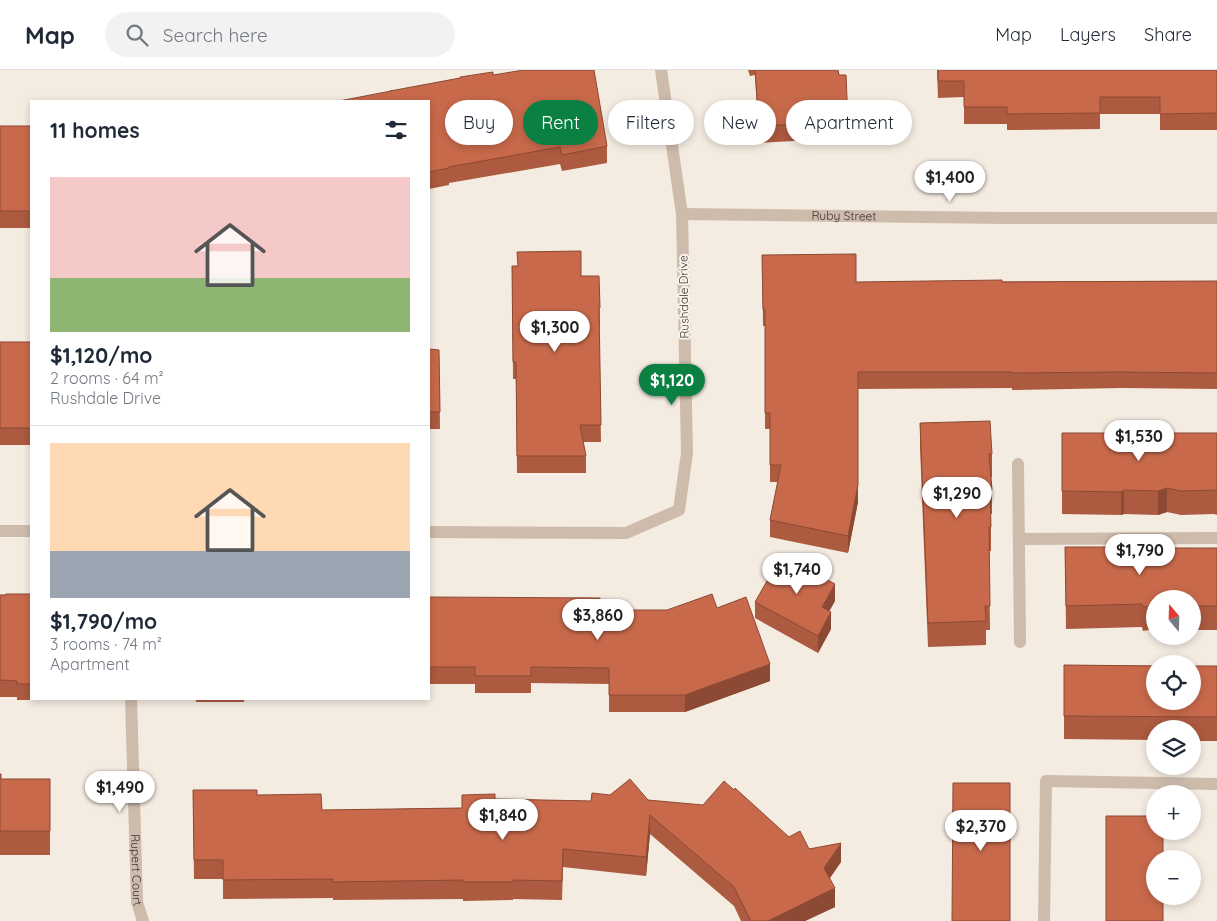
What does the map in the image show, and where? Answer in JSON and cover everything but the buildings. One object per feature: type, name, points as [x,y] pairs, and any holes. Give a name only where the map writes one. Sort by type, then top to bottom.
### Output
[{"type":"street","name":"Rushdale Drive","points":[[430,532],[626,533],[679,510],[687,453],[682,214],[661,70]]},
{"type":"street","name":"Ruby Street","points":[[682,214],[1016,218],[1217,218]]},
{"type":"street","points":[[1018,464],[1020,642]]},
{"type":"street","points":[[0,531],[30,531]]},
{"type":"street","points":[[1019,539],[1217,538]]},
{"type":"street","name":"Rupert Court","points":[[131,700],[137,902],[143,921]]},
{"type":"street","points":[[1044,921],[1046,781],[1217,784]]}]
